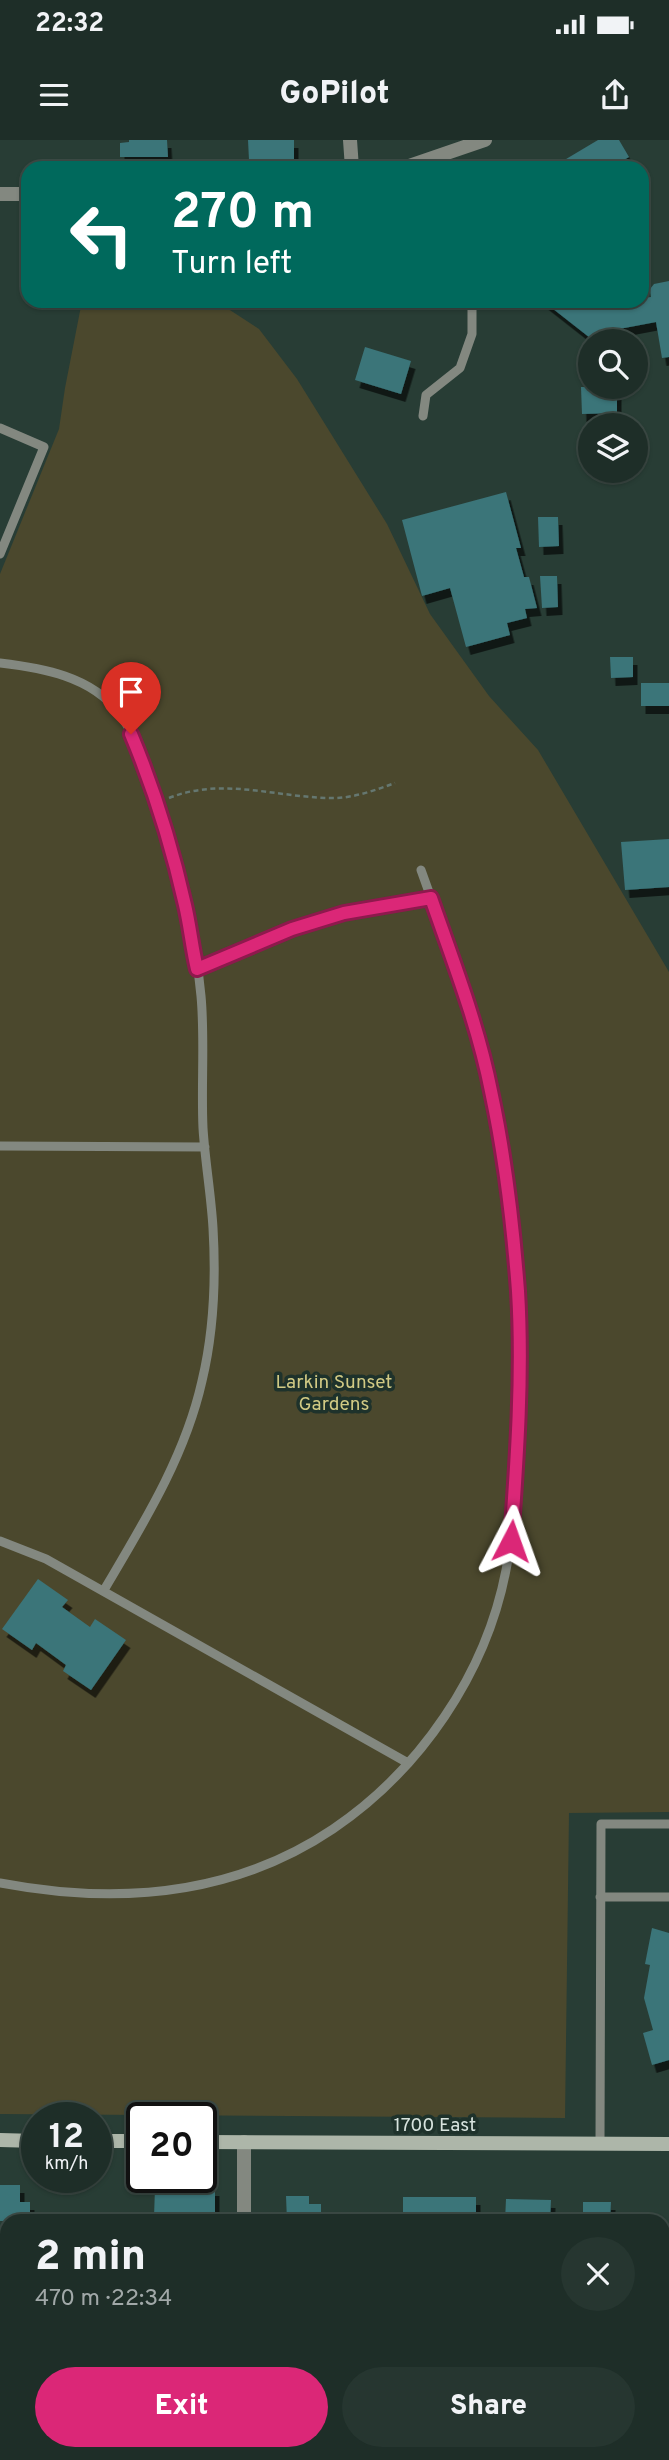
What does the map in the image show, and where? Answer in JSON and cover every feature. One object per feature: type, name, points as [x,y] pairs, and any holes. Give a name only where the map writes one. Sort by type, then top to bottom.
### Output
[{"type":"main road","points":[[0,2140],[21,2141]]},
{"type":"main road","name":"1700 East","points":[[217,2142],[669,2144]]},
{"type":"street","points":[[351,140],[352,161]]},
{"type":"street","points":[[441,161],[485,140]]},
{"type":"street","points":[[0,194],[21,194]]},
{"type":"street","points":[[244,2142],[244,2214]]},
{"type":"lane","points":[[423,416],[426,396],[460,368],[472,334],[472,308]]},
{"type":"lane","points":[[0,428],[44,447],[0,554]]},
{"type":"lane","points":[[0,663],[59,673],[82,683],[118,711],[142,758],[156,803],[185,906],[197,969],[201,1006],[205,1147],[215,1277],[211,1329],[202,1381],[186,1434],[165,1483],[104,1590]]},
{"type":"lane","points":[[0,1883],[53,1892],[135,1895],[215,1882],[294,1852],[321,1837],[367,1804],[408,1763],[440,1724],[488,1635],[498,1604],[511,1541],[518,1399],[517,1281],[510,1204],[491,1090],[463,986],[421,870]]},
{"type":"lane","points":[[197,969],[292,929],[344,913],[431,898]]},
{"type":"lane","points":[[0,1146],[205,1147]]},
{"type":"lane","points":[[0,1541],[46,1559],[104,1590],[408,1763]]},
{"type":"lane","points":[[600,2144],[601,1824],[669,1824]]},
{"type":"lane","points":[[600,1897],[669,1897]]},
{"type":"path","points":[[156,803],[196,790],[226,788],[338,798],[395,783]]},
{"type":"green space","name":"Larkin Sunset Gardens","points":[[81,308],[227,308],[259,329],[297,379],[387,524],[430,614],[489,696],[538,750],[669,972],[669,1812],[569,1813],[565,2118],[217,2116],[217,2102],[126,2102],[126,2115],[112,2115],[112,2102],[21,2102],[21,2114],[0,2114],[0,574],[59,429]]},
{"type":"building","points":[[129,140],[167,140],[168,157],[120,157],[120,143]]},
{"type":"building","points":[[248,140],[294,140],[294,159],[249,160]]},
{"type":"building","points":[[598,140],[619,140],[629,157],[622,161],[563,161]]},
{"type":"building","points":[[669,281],[669,357],[662,358],[656,322],[619,329],[579,329],[552,308],[649,308],[650,289],[654,284]]},
{"type":"building","points":[[365,347],[411,361],[401,394],[355,380]]},
{"type":"building","points":[[581,399],[617,399],[617,413],[582,413]]},
{"type":"building","points":[[506,492],[521,548],[516,548],[524,577],[529,577],[537,608],[525,609],[527,618],[507,623],[510,635],[466,647],[450,588],[422,596],[402,520]]},
{"type":"building","points":[[538,517],[558,517],[559,546],[539,547]]},
{"type":"building","points":[[540,576],[557,576],[558,607],[542,608]]},
{"type":"building","points":[[610,657],[633,657],[633,677],[611,678]]},
{"type":"building","points":[[641,683],[669,683],[669,706],[641,706]]},
{"type":"building","points":[[669,839],[669,887],[625,890],[621,842]]},
{"type":"building","points":[[38,1579],[68,1600],[62,1607],[90,1627],[95,1619],[126,1640],[91,1690],[63,1671],[66,1665],[36,1643],[32,1650],[2,1629]]},
{"type":"building","points":[[652,1928],[669,1933],[669,2060],[652,2065],[643,2033],[653,2030],[644,1998],[650,1965],[645,1964]]},
{"type":"building","points":[[0,2185],[20,2185],[20,2202],[30,2202],[30,2214],[0,2214]]},
{"type":"building","points":[[155,2193],[215,2193],[215,2214],[154,2214]]},
{"type":"building","points":[[286,2196],[309,2196],[309,2204],[321,2204],[321,2214],[287,2214]]},
{"type":"building","points":[[403,2197],[476,2197],[476,2214],[403,2214]]},
{"type":"building","points":[[506,2199],[551,2200],[550,2214],[505,2214]]},
{"type":"building","points":[[583,2202],[611,2202],[610,2214],[583,2214]]},
{"type":"route","points":[[131,734],[142,758],[170,846],[197,969],[292,929],[344,913],[431,898],[463,986],[491,1090],[510,1204],[518,1293],[518,1399],[511,1541]]}]
